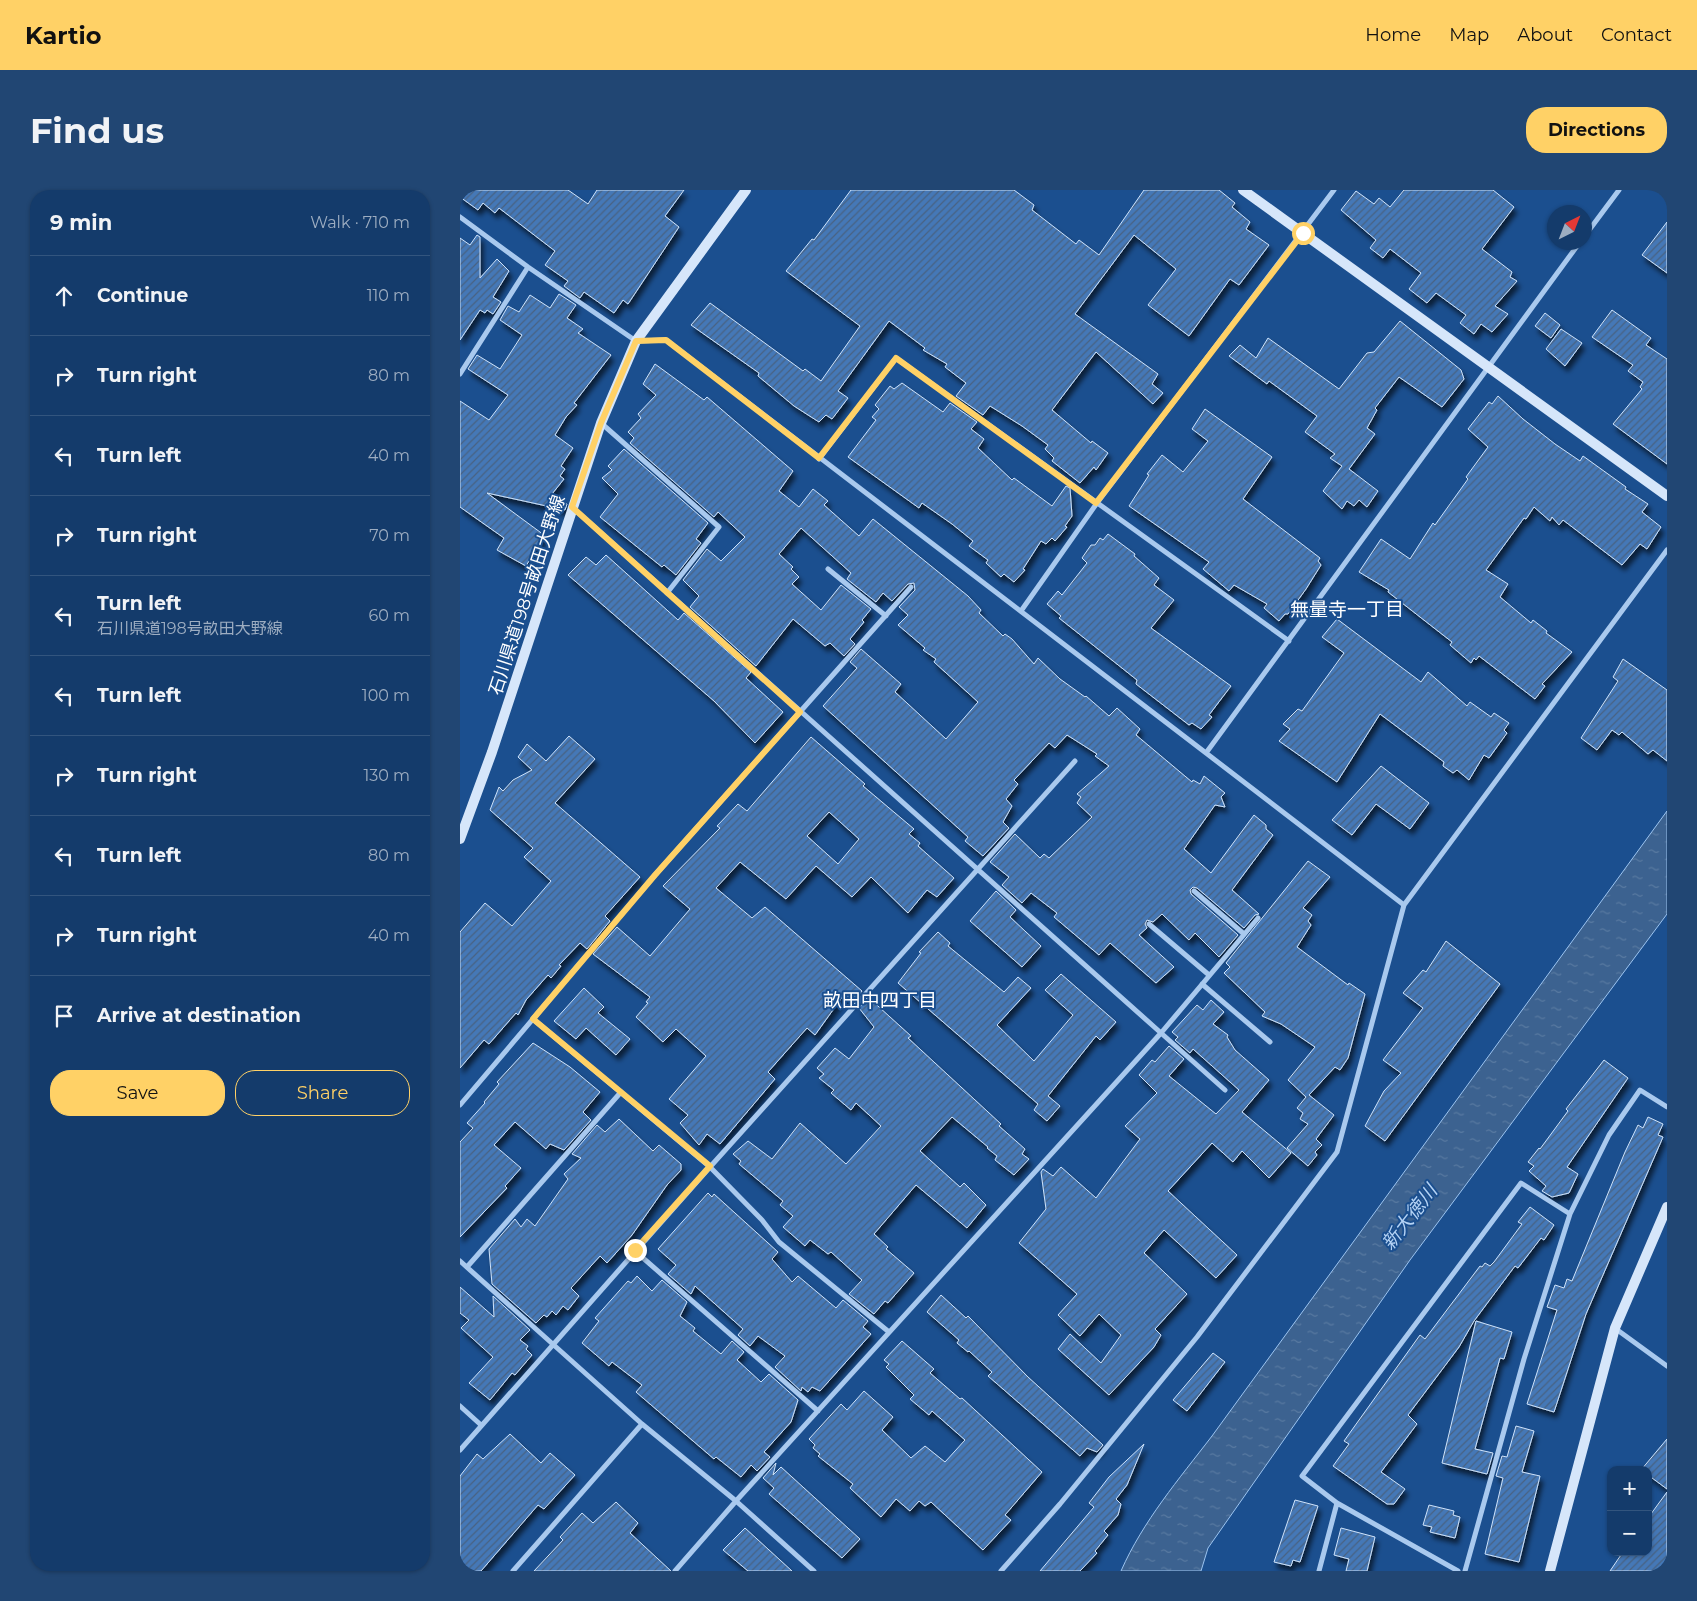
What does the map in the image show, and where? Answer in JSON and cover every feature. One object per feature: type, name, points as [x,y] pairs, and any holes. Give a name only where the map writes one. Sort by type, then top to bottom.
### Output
[{"type":"street","name":"石川県道198号畝田大野線","points":[[460,839],[492,752],[601,423],[636,341],[746,190]]},
{"type":"street","points":[[1243,190],[1667,496]]},
{"type":"street","points":[[1021,611],[1096,503],[1334,190]]},
{"type":"street","points":[[1592,226],[1619,190]]},
{"type":"street","points":[[460,217],[528,267],[636,341],[666,340],[1404,905]]},
{"type":"street","points":[[1206,754],[1574,250]]},
{"type":"street","points":[[460,374],[528,267]]},
{"type":"street","points":[[819,458],[896,358],[1289,641]]},
{"type":"street","points":[[601,423],[719,527],[667,593]]},
{"type":"street","points":[[572,507],[1225,1090]]},
{"type":"street","points":[[1001,1571],[1060,1504],[1197,1337],[1338,1152],[1404,905],[1667,550]]},
{"type":"street","points":[[828,569],[886,616]]},
{"type":"street","points":[[460,1106],[655,875],[911,587]]},
{"type":"street","points":[[460,1450],[635,1250],[1075,761]]},
{"type":"street","points":[[1194,891],[1244,934]]},
{"type":"street","points":[[675,1571],[818,1410],[1161,1033],[1258,918]]},
{"type":"street","points":[[1149,924],[1210,975]]},
{"type":"street","points":[[1202,984],[1270,1042]]},
{"type":"street","points":[[533,1019],[710,1166],[762,1220],[779,1242],[889,1332]]},
{"type":"street","points":[[1465,1571],[1524,1359],[1570,1214],[1609,1134],[1640,1090],[1667,1107]]},
{"type":"street","points":[[467,1268],[621,1092]]},
{"type":"street","points":[[1458,1571],[1337,1503],[1302,1476],[1521,1183],[1570,1214]]},
{"type":"street","points":[[1550,1571],[1615,1328],[1667,1207]]},
{"type":"street","points":[[635,1250],[818,1410]]},
{"type":"street","points":[[460,1261],[642,1424],[736,1501],[814,1571]]},
{"type":"street","points":[[1615,1328],[1667,1366]]},
{"type":"street","points":[[460,1406],[481,1425]]},
{"type":"street","points":[[514,1571],[642,1424]]},
{"type":"street","points":[[1319,1571],[1337,1503]]},
{"type":"water","name":"新大徳川","points":[[1667,811],[1667,914],[1410,1260],[1208,1548],[1201,1571],[1121,1571],[1140,1535],[1162,1501],[1212,1436]]},
{"type":"building","points":[[460,190],[568,190],[588,204],[597,190],[684,190],[665,216],[679,227],[628,304],[623,300],[614,313],[584,292],[580,298],[564,286],[568,281],[545,265],[555,251],[499,208],[495,213],[483,203],[478,210],[460,197]]},
{"type":"building","points":[[851,190],[1014,190],[1034,205],[1032,210],[1076,244],[1079,240],[1099,255],[1144,190],[1219,190],[1235,203],[1232,207],[1250,222],[1246,229],[1269,245],[1239,285],[1230,279],[1189,336],[1148,305],[1176,269],[1134,235],[1075,314],[1158,374],[1152,384],[1163,393],[1153,404],[1096,352],[1052,410],[1091,443],[1092,441],[1108,453],[1096,470],[1094,467],[1080,483],[1052,461],[1054,458],[1045,449],[1048,445],[1022,426],[990,406],[983,415],[956,396],[966,383],[945,367],[947,364],[923,350],[925,348],[889,321],[838,391],[848,398],[832,419],[826,415],[819,422],[794,406],[758,376],[759,373],[691,325],[710,303],[803,371],[805,369],[821,381],[860,326],[786,271],[812,239],[814,240]]},
{"type":"building","points":[[1404,190],[1493,190],[1514,207],[1482,249],[1512,272],[1510,277],[1517,281],[1495,306],[1508,314],[1492,332],[1481,324],[1474,334],[1460,323],[1466,315],[1436,293],[1427,303],[1409,289],[1421,273],[1390,249],[1383,258],[1370,248],[1376,240],[1341,210],[1356,191],[1374,204],[1379,198],[1390,207]]},
{"type":"building","points":[[1667,222],[1667,273],[1642,255]]},
{"type":"building","points":[[477,235],[480,237],[480,278],[497,259],[509,271],[493,297],[501,302],[493,314],[487,310],[485,313],[480,310],[460,340],[460,238],[470,245]]},
{"type":"building","points":[[559,294],[576,305],[567,318],[583,329],[578,333],[611,355],[574,403],[577,405],[566,417],[555,435],[573,448],[561,466],[565,469],[560,476],[564,479],[552,494],[567,504],[565,510],[487,493],[544,535],[526,566],[497,550],[504,538],[460,507],[460,401],[489,420],[508,395],[468,369],[477,355],[500,369],[522,335],[500,320],[508,306],[519,312],[530,295],[550,308]]},
{"type":"building","points":[[1612,310],[1651,338],[1646,345],[1667,359],[1667,464],[1613,424],[1642,389],[1640,387],[1643,382],[1628,371],[1633,365],[1592,337]]},
{"type":"building","points":[[1545,313],[1560,325],[1551,338],[1535,326]]},
{"type":"building","points":[[1400,321],[1461,370],[1464,379],[1442,407],[1399,377],[1375,408],[1377,410],[1367,428],[1375,434],[1349,469],[1378,491],[1367,507],[1359,500],[1354,506],[1347,501],[1342,509],[1323,491],[1342,466],[1330,458],[1335,454],[1305,432],[1317,416],[1269,381],[1267,384],[1229,356],[1240,345],[1256,358],[1268,338],[1339,389],[1367,353],[1374,352]]},
{"type":"building","points":[[1561,329],[1582,343],[1565,366],[1546,349]]},
{"type":"building","points":[[655,364],[704,400],[707,397],[793,471],[779,491],[799,507],[813,489],[828,501],[824,505],[859,536],[873,519],[968,596],[981,610],[979,613],[1003,636],[1005,634],[1012,639],[1034,664],[1038,658],[1060,679],[1086,696],[1109,716],[1117,708],[1140,729],[1136,735],[1192,782],[1193,780],[1200,784],[1204,776],[1225,793],[1221,797],[1225,807],[1215,805],[1184,849],[1211,873],[1254,815],[1266,825],[1266,829],[1273,835],[1232,890],[1259,914],[1255,915],[1244,928],[1197,888],[1193,887],[1190,890],[1191,894],[1238,935],[1219,957],[1195,933],[1189,940],[1162,914],[1153,922],[1147,920],[1145,924],[1147,928],[1139,935],[1174,967],[1156,983],[1110,943],[1099,955],[1054,917],[1057,913],[1031,893],[1022,903],[1002,885],[1009,877],[990,862],[1015,834],[1040,858],[1044,854],[1049,858],[1092,817],[1077,803],[1081,797],[1077,794],[1109,766],[1095,756],[1097,754],[1067,735],[1055,748],[1049,743],[1014,780],[1018,784],[1006,799],[1012,806],[1003,822],[1009,828],[983,856],[965,841],[968,837],[823,706],[857,668],[850,662],[861,649],[901,684],[895,692],[946,739],[978,702],[934,662],[936,659],[923,650],[925,648],[898,625],[908,615],[899,607],[915,590],[914,583],[908,584],[892,601],[883,593],[876,602],[847,579],[851,573],[801,528],[779,554],[793,567],[791,569],[799,577],[792,584],[821,610],[841,585],[871,609],[862,620],[864,622],[850,639],[855,644],[844,656],[830,643],[825,646],[793,619],[756,666],[690,607],[699,596],[683,580],[707,549],[721,561],[745,537],[718,512],[714,517],[630,443],[634,438],[628,432],[641,418],[638,414],[656,395],[643,384]]},
{"type":"building","points":[[902,383],[943,412],[950,403],[977,422],[971,429],[984,439],[978,448],[1012,480],[1014,478],[1052,506],[1066,486],[1070,488],[1072,516],[1065,526],[1067,527],[1055,541],[1052,538],[1046,544],[1041,541],[1023,569],[1025,570],[1014,582],[1004,574],[1001,577],[986,563],[988,560],[969,546],[973,541],[952,524],[922,503],[919,508],[848,457],[876,420],[872,417],[879,409],[875,405],[890,386],[894,389]]},
{"type":"building","points":[[1498,396],[1555,444],[1580,461],[1583,456],[1626,487],[1625,489],[1648,504],[1642,512],[1661,527],[1647,549],[1640,544],[1622,565],[1563,520],[1559,525],[1552,517],[1550,521],[1534,507],[1526,519],[1524,518],[1486,570],[1508,584],[1500,597],[1531,623],[1533,620],[1547,631],[1546,633],[1572,652],[1542,684],[1545,686],[1535,699],[1479,656],[1476,660],[1474,658],[1471,663],[1450,645],[1452,642],[1388,592],[1389,590],[1359,572],[1381,539],[1410,559],[1433,523],[1435,525],[1468,479],[1466,477],[1488,447],[1468,429],[1489,402],[1492,404]]},
{"type":"building","points":[[1205,409],[1272,457],[1243,499],[1320,558],[1318,561],[1321,565],[1306,589],[1288,614],[1285,614],[1279,621],[1264,608],[1267,604],[1234,585],[1229,591],[1203,569],[1209,562],[1129,506],[1149,475],[1147,474],[1162,455],[1183,472],[1208,441],[1192,429]]},
{"type":"building","points":[[624,449],[708,523],[696,539],[701,543],[676,575],[664,565],[662,567],[600,517],[618,494],[602,478],[612,470],[608,466]]},
{"type":"building","points":[[1108,534],[1135,554],[1134,556],[1159,578],[1154,585],[1174,600],[1151,628],[1231,686],[1209,715],[1212,717],[1201,729],[1192,723],[1189,725],[1136,684],[1137,680],[1059,618],[1061,616],[1047,604],[1058,591],[1062,595],[1087,563],[1082,558],[1091,545],[1095,545],[1100,538],[1103,540]]},
{"type":"building","points":[[606,555],[678,620],[684,613],[751,672],[746,678],[783,712],[755,743],[714,701],[568,575],[586,557],[596,565]]},
{"type":"building","points":[[1337,619],[1421,682],[1428,672],[1467,706],[1470,702],[1491,717],[1494,713],[1509,723],[1504,730],[1507,733],[1489,758],[1484,755],[1469,780],[1457,770],[1453,773],[1443,766],[1444,762],[1380,714],[1337,782],[1279,741],[1290,729],[1283,724],[1298,709],[1302,711],[1344,653],[1322,637]]},
{"type":"building","points":[[1623,659],[1667,690],[1667,761],[1653,750],[1648,754],[1622,732],[1619,735],[1612,730],[1597,750],[1581,738],[1618,681],[1613,677]]},
{"type":"building","points":[[569,736],[595,759],[555,803],[640,877],[605,916],[610,921],[587,949],[580,943],[559,965],[561,966],[551,978],[548,975],[526,1000],[518,1015],[516,1013],[489,1044],[484,1040],[460,1068],[460,932],[485,903],[512,926],[551,881],[524,857],[533,848],[490,810],[499,787],[503,791],[513,780],[532,770],[518,757],[527,744],[546,761]]},
{"type":"building","points":[[811,737],[865,784],[863,786],[914,829],[909,834],[920,843],[918,846],[954,878],[937,897],[927,890],[908,913],[871,877],[852,897],[816,866],[786,899],[740,862],[716,888],[752,918],[765,907],[862,991],[852,1003],[843,996],[815,1035],[807,1028],[768,1072],[775,1079],[720,1144],[707,1134],[699,1145],[680,1123],[688,1115],[669,1099],[706,1056],[676,1029],[663,1042],[636,1017],[648,1003],[646,1002],[650,997],[593,954],[617,927],[650,956],[690,909],[663,886],[720,828],[717,826],[738,804],[747,811]],"holes":[[[829,812],[859,839],[838,864],[807,836]]]},
{"type":"building","points":[[1381,766],[1429,803],[1410,829],[1376,804],[1352,835],[1332,820]]},
{"type":"building","points":[[1308,861],[1330,877],[1303,908],[1312,915],[1308,921],[1311,925],[1297,947],[1348,985],[1349,983],[1365,994],[1348,1058],[1340,1070],[1335,1067],[1309,1095],[1334,1115],[1316,1139],[1322,1145],[1315,1152],[1317,1155],[1308,1166],[1287,1148],[1308,1124],[1300,1119],[1303,1113],[1297,1108],[1306,1097],[1288,1080],[1315,1047],[1281,1024],[1262,1016],[1265,1012],[1224,973],[1230,967],[1226,963]]},
{"type":"building","points":[[996,891],[1016,910],[1010,917],[1041,946],[1022,967],[970,921]]},
{"type":"building","points":[[938,932],[950,943],[948,946],[1004,992],[1018,977],[1031,988],[997,1025],[1034,1061],[1073,1015],[1045,990],[1061,974],[1116,1022],[1100,1040],[1096,1036],[1048,1096],[1060,1106],[1047,1121],[1034,1110],[1038,1104],[898,983],[921,953],[919,952]]},
{"type":"building","points":[[1446,941],[1500,984],[1385,1141],[1365,1126],[1384,1091],[1401,1073],[1383,1060],[1423,1008],[1403,993],[1423,970],[1426,972]]},
{"type":"building","points":[[584,988],[604,1007],[598,1013],[630,1039],[616,1055],[586,1028],[576,1039],[554,1021]]},
{"type":"building","points":[[868,997],[911,1036],[908,1038],[1001,1124],[999,1126],[1025,1149],[1022,1154],[1029,1159],[1014,1175],[995,1160],[997,1156],[988,1147],[952,1117],[920,1151],[960,1187],[964,1183],[986,1205],[967,1228],[916,1185],[874,1234],[888,1247],[886,1249],[914,1273],[888,1303],[885,1301],[874,1314],[849,1294],[862,1280],[831,1252],[828,1254],[810,1240],[805,1246],[783,1227],[793,1216],[780,1205],[783,1201],[739,1164],[741,1161],[733,1154],[748,1141],[772,1159],[800,1123],[846,1164],[881,1126],[856,1103],[851,1110],[831,1093],[834,1090],[819,1078],[824,1074],[817,1068],[835,1048],[849,1059],[874,1027],[859,1008]]},
{"type":"building","points":[[1211,1000],[1224,1012],[1213,1024],[1228,1035],[1227,1037],[1235,1050],[1269,1080],[1242,1112],[1291,1153],[1269,1178],[1242,1151],[1233,1162],[1212,1143],[1168,1191],[1237,1255],[1216,1278],[1164,1230],[1144,1253],[1187,1294],[1155,1329],[1161,1335],[1154,1347],[1109,1395],[1058,1349],[1070,1334],[1101,1363],[1121,1335],[1099,1314],[1080,1336],[1058,1315],[1077,1294],[1019,1243],[1046,1209],[1041,1172],[1043,1169],[1053,1176],[1061,1167],[1096,1198],[1140,1139],[1125,1126],[1157,1093],[1139,1075],[1152,1060],[1155,1062],[1169,1046],[1184,1059],[1169,1076],[1216,1114],[1239,1090],[1193,1049],[1190,1053],[1175,1040],[1178,1037],[1172,1032],[1197,1005],[1203,1010]]},
{"type":"building","points":[[533,1043],[570,1067],[600,1092],[583,1112],[591,1120],[564,1150],[550,1144],[546,1149],[515,1122],[494,1145],[521,1168],[505,1186],[507,1188],[460,1237],[460,1142],[473,1128],[467,1123],[499,1084],[497,1082]]},
{"type":"building","points":[[1604,1060],[1628,1078],[1567,1167],[1578,1174],[1569,1193],[1552,1197],[1542,1191],[1546,1186],[1529,1171],[1534,1166],[1528,1162],[1540,1149],[1568,1111],[1566,1109]]},
{"type":"building","points":[[1648,1117],[1663,1124],[1658,1135],[1663,1137],[1586,1314],[1554,1412],[1527,1404],[1557,1310],[1547,1307],[1555,1285],[1564,1288],[1567,1279],[1572,1281],[1625,1152],[1638,1125],[1643,1128]]},
{"type":"building","points":[[619,1119],[653,1151],[659,1145],[681,1164],[681,1170],[667,1185],[632,1235],[607,1263],[600,1256],[571,1288],[579,1296],[568,1310],[563,1306],[556,1315],[552,1311],[547,1317],[544,1315],[536,1323],[492,1284],[489,1249],[515,1219],[521,1227],[527,1219],[535,1226],[568,1179],[564,1174],[581,1158],[572,1154],[597,1125],[605,1132]]},
{"type":"building","points":[[708,1193],[712,1197],[714,1194],[778,1252],[772,1259],[792,1282],[798,1276],[836,1308],[843,1300],[868,1321],[863,1327],[871,1334],[820,1391],[812,1387],[808,1392],[802,1387],[801,1391],[775,1367],[785,1356],[758,1336],[750,1346],[738,1335],[743,1329],[695,1286],[691,1294],[668,1274],[676,1265],[658,1249]]},
{"type":"building","points":[[1530,1207],[1554,1225],[1544,1240],[1541,1238],[1518,1268],[1515,1266],[1474,1321],[1459,1347],[1408,1415],[1417,1424],[1381,1472],[1405,1489],[1394,1504],[1387,1504],[1333,1466],[1349,1444],[1344,1441],[1420,1335],[1425,1339],[1480,1266],[1482,1267],[1485,1263],[1490,1266],[1494,1262],[1522,1224],[1518,1222]]},
{"type":"building","points":[[637,1276],[652,1291],[662,1280],[687,1302],[680,1316],[695,1328],[693,1331],[721,1354],[732,1341],[744,1352],[737,1360],[761,1382],[769,1374],[798,1400],[791,1422],[764,1452],[770,1457],[757,1471],[751,1465],[741,1477],[716,1457],[714,1459],[636,1392],[642,1385],[612,1362],[609,1366],[582,1343],[599,1321],[595,1318],[628,1281],[631,1283]]},
{"type":"building","points":[[460,1287],[494,1317],[493,1296],[530,1330],[520,1340],[528,1346],[526,1349],[532,1355],[515,1375],[512,1373],[490,1400],[469,1383],[493,1357],[461,1328],[469,1320],[460,1313]]},
{"type":"building","points":[[941,1295],[966,1318],[968,1316],[1028,1377],[1103,1445],[1097,1452],[1087,1448],[1080,1456],[988,1376],[992,1372],[957,1343],[959,1340],[927,1312]]},
{"type":"building","points":[[1476,1321],[1512,1332],[1504,1359],[1500,1358],[1475,1449],[1493,1453],[1487,1474],[1442,1463]]},
{"type":"building","points":[[902,1341],[934,1369],[930,1373],[960,1399],[962,1398],[1042,1472],[1005,1515],[1011,1520],[983,1550],[931,1502],[925,1506],[919,1501],[910,1511],[896,1499],[881,1517],[850,1488],[853,1484],[818,1456],[820,1454],[813,1448],[815,1445],[809,1439],[841,1404],[847,1410],[864,1391],[893,1417],[882,1430],[911,1458],[925,1446],[945,1462],[965,1440],[932,1411],[929,1415],[910,1399],[914,1395],[886,1367],[889,1364],[884,1360]]},
{"type":"building","points":[[1213,1353],[1225,1362],[1187,1411],[1173,1400]]},
{"type":"building","points":[[1516,1426],[1534,1431],[1522,1472],[1540,1476],[1519,1562],[1485,1554],[1503,1478],[1496,1476],[1502,1456],[1507,1457]]},
{"type":"building","points":[[510,1434],[541,1463],[550,1453],[575,1475],[544,1509],[538,1505],[481,1571],[460,1571],[460,1476],[477,1454],[483,1459]]},
{"type":"building","points":[[1667,1439],[1667,1489],[1652,1478],[1652,1466],[1644,1466]]},
{"type":"building","points":[[1144,1444],[1127,1485],[1116,1499],[1121,1504],[1118,1515],[1104,1531],[1108,1535],[1095,1551],[1097,1553],[1080,1571],[1040,1571],[1094,1507],[1089,1503],[1109,1477]]},
{"type":"building","points":[[776,1463],[773,1475],[781,1467],[860,1539],[842,1558],[769,1494],[774,1488],[763,1478]]},
{"type":"building","points":[[1667,1492],[1667,1571],[1610,1571],[1620,1556],[1652,1556],[1652,1513]]},
{"type":"building","points":[[1295,1500],[1318,1506],[1300,1562],[1293,1560],[1291,1566],[1274,1562]]},
{"type":"building","points":[[616,1502],[638,1523],[630,1533],[671,1571],[534,1571],[563,1540],[560,1537],[582,1513],[593,1523]]},
{"type":"building","points":[[1429,1505],[1454,1511],[1453,1515],[1460,1517],[1455,1538],[1430,1532],[1432,1527],[1423,1525]]},
{"type":"building","points":[[745,1528],[792,1571],[748,1571],[723,1550]]},
{"type":"building","points":[[1341,1528],[1375,1537],[1367,1571],[1346,1571],[1349,1559],[1334,1555]]},
{"type":"district","name":"無量寺一丁目","points":[[1347,609]]},
{"type":"district","name":"畝田中四丁目","points":[[880,1000]]},
{"type":"route","points":[[635,1250],[710,1166],[533,1019],[655,875],[800,712],[572,507],[601,423],[636,341],[666,340],[819,458],[896,358],[1096,503],[1303,233]]}]
